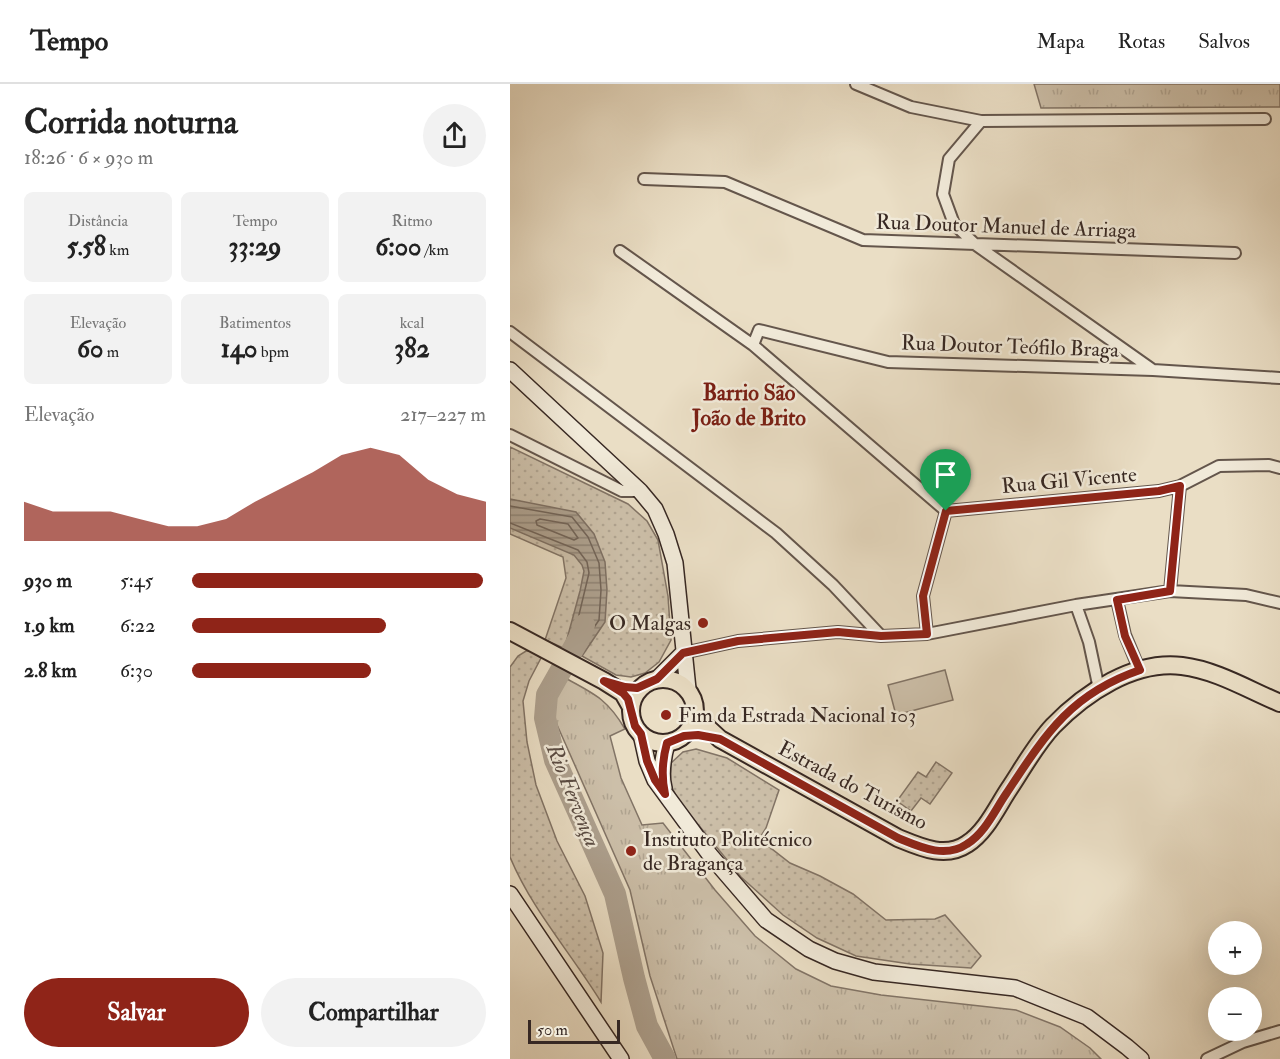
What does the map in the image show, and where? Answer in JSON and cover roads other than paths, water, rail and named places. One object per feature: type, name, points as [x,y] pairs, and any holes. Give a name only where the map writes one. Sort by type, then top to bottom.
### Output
[{"type":"main road","points":[[511,633],[623,693],[631,707],[635,726],[641,734],[658,743],[667,743],[684,736],[693,723],[695,706],[688,689],[679,682],[668,678],[652,680],[637,688],[604,681]]},
{"type":"main road","name":"Estrada do Turismo","points":[[695,716],[720,739],[898,838],[926,850],[949,851],[967,844],[983,829],[1053,727],[1085,697],[1123,676],[1154,667],[1181,666],[1210,673],[1280,703]]},
{"type":"main road","points":[[631,707],[633,697],[639,688],[652,680]]},
{"type":"main road","name":"Estrada do Turismo","points":[[684,736],[698,735],[720,739]]},
{"type":"street","points":[[856,84],[911,107],[981,121],[1265,119]]},
{"type":"street","points":[[981,121],[949,159],[943,194],[954,224],[976,245],[1153,370]]},
{"type":"street","name":"Rua Doutor Manuel de Arriaga","points":[[644,179],[725,182],[863,240],[1235,253]]},
{"type":"street","points":[[620,251],[753,345],[946,511],[923,596],[927,634]]},
{"type":"street","name":"Rua Doutor Teófilo Braga","points":[[753,345],[759,330],[888,362],[1153,370],[1280,378]]},
{"type":"street","points":[[510,332],[776,533],[833,585],[881,636]]},
{"type":"street","points":[[510,370],[640,490],[655,509],[675,563],[688,689]]},
{"type":"street","points":[[510,435],[622,491],[640,490]]},
{"type":"street","name":"Rua Gil Vicente","points":[[946,511],[1159,491],[1180,486],[1219,466],[1269,465],[1280,468]]},
{"type":"street","points":[[1170,591],[1180,486]]},
{"type":"street","points":[[652,680],[683,653],[749,640],[838,632],[881,636],[927,634],[1076,605],[1170,591],[1246,595],[1280,603]]},
{"type":"street","points":[[1117,600],[1125,636],[1140,670]]},
{"type":"street","points":[[1076,605],[1089,642],[1099,689]]},
{"type":"street","points":[[641,734],[647,761],[655,780],[710,855],[766,920],[809,949],[835,961],[874,972],[1015,988],[1087,1017],[1141,1059]]},
{"type":"street","points":[[665,794],[661,779],[667,743]]},
{"type":"street","points":[[510,894],[621,1059]]},
{"type":"street","points":[[1207,1059],[1243,1042],[1280,1031]]},
{"type":"water","points":[[510,499],[576,512],[594,534],[605,562],[607,590],[605,622],[582,656],[564,650],[580,591],[584,571],[582,565],[574,555],[510,528]]},
{"type":"waterway","name":"Rio Fervença","points":[[584,625],[581,635],[547,695],[545,718],[555,760],[615,894],[647,1026],[665,1059]]},
{"type":"place","name":"O Malgas","points":[[703,623]]},
{"type":"place","name":"Fim da Estrada Nacional 103","points":[[666,715]]},
{"type":"place","name":"Instituto Politécnico de Bragança","points":[[631,851]]},
{"type":"district","name":"Barrio São João de Brito","points":[[749,404]]}]
